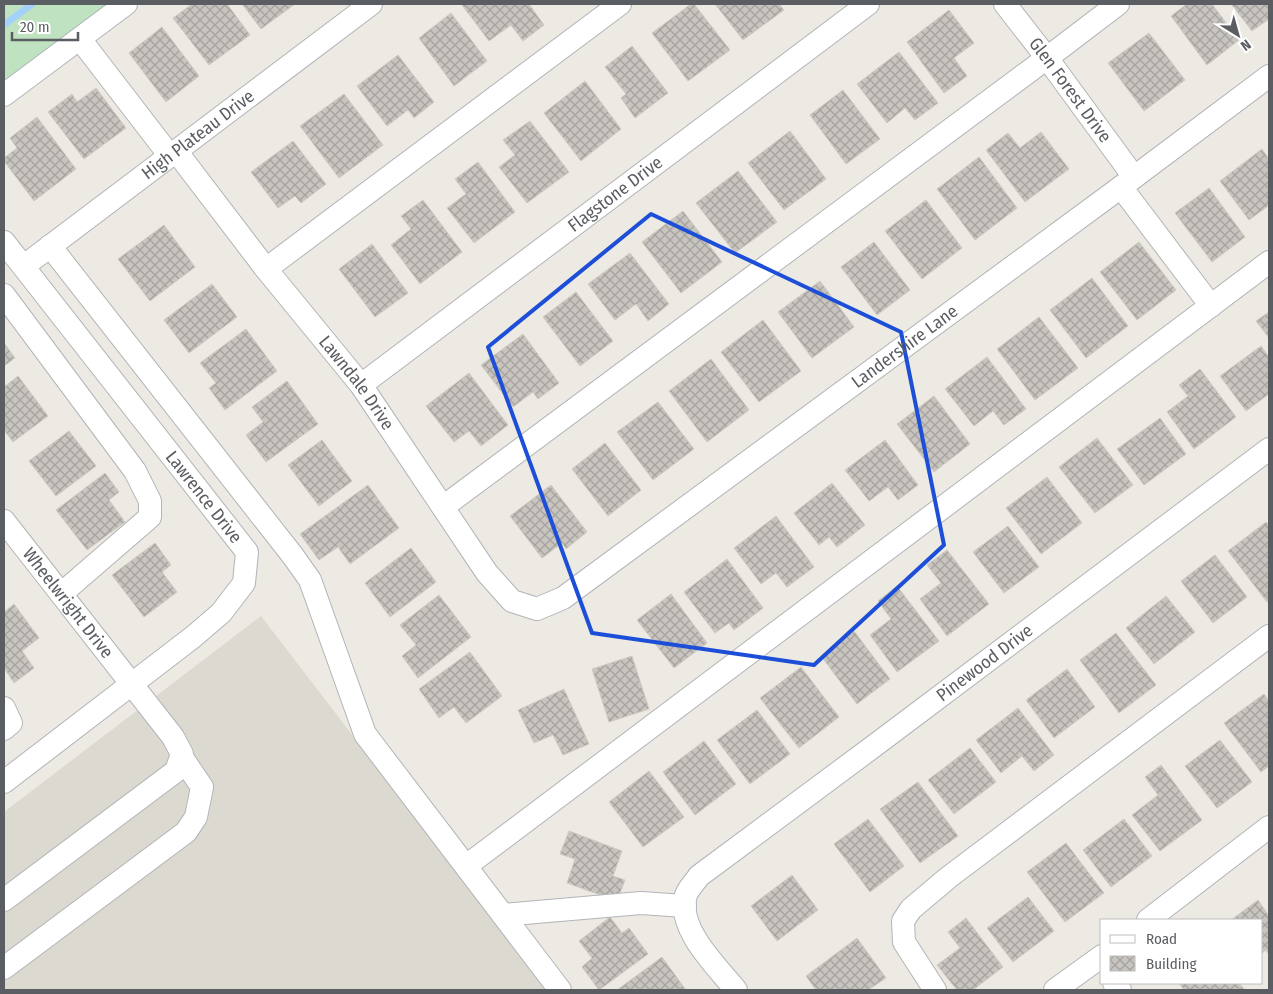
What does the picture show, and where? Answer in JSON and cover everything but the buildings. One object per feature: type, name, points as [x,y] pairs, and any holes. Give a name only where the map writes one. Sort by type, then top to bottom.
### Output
[{"type":"street","points":[[4,95],[126,4]]},
{"type":"street","name":"High Plateau Drive","points":[[24,266],[371,4]]},
{"type":"street","points":[[266,269],[620,4]]},
{"type":"street","name":"Flagstone Drive","points":[[361,385],[868,4]]},
{"type":"street","name":"Glen Forest Drive","points":[[1005,4],[1047,58],[1211,306]]},
{"type":"street","points":[[443,507],[1118,4]]},
{"type":"street","name":"Lawndale Drive","points":[[80,39],[361,385],[487,573],[512,601],[537,609]]},
{"type":"street","name":"Landershire Lane","points":[[537,609],[563,598],[1269,76]]},
{"type":"street","name":"Lawrence Drive","points":[[4,242],[247,552],[244,583],[221,613],[193,637],[4,782]]},
{"type":"street","points":[[50,246],[287,548],[310,580],[365,734],[560,990]]},
{"type":"street","points":[[466,866],[1269,262]]},
{"type":"street","points":[[4,295],[136,471],[150,501],[150,518],[61,594]]},
{"type":"street","name":"Pinewood Drive","points":[[685,906],[686,894],[699,876],[1269,449]]},
{"type":"street","name":"Wheelwright Drive","points":[[4,968],[186,832],[196,817],[202,788],[181,756],[182,754],[173,737],[61,594],[8,534]]},
{"type":"street","points":[[935,990],[904,942],[903,921],[911,909],[949,877],[1269,636]]},
{"type":"street","points":[[4,708],[11,723],[4,729]]},
{"type":"street","points":[[4,900],[176,771],[181,756]]},
{"type":"street","points":[[1149,919],[1269,827]]},
{"type":"street","points":[[503,915],[641,903],[685,906],[684,914],[692,935],[736,990]]},
{"type":"street","points":[[1055,990],[1100,960]]},
{"type":"highlighted area","points":[[651,214],[901,332],[944,545],[814,665],[592,633],[488,347]]},
{"type":"shaded area","points":[[261,616],[548,990],[4,990],[4,812]]},
{"type":"green space","points":[[4,4],[115,4],[4,88]]},
{"type":"waterway","points":[[4,25],[32,4]]}]
